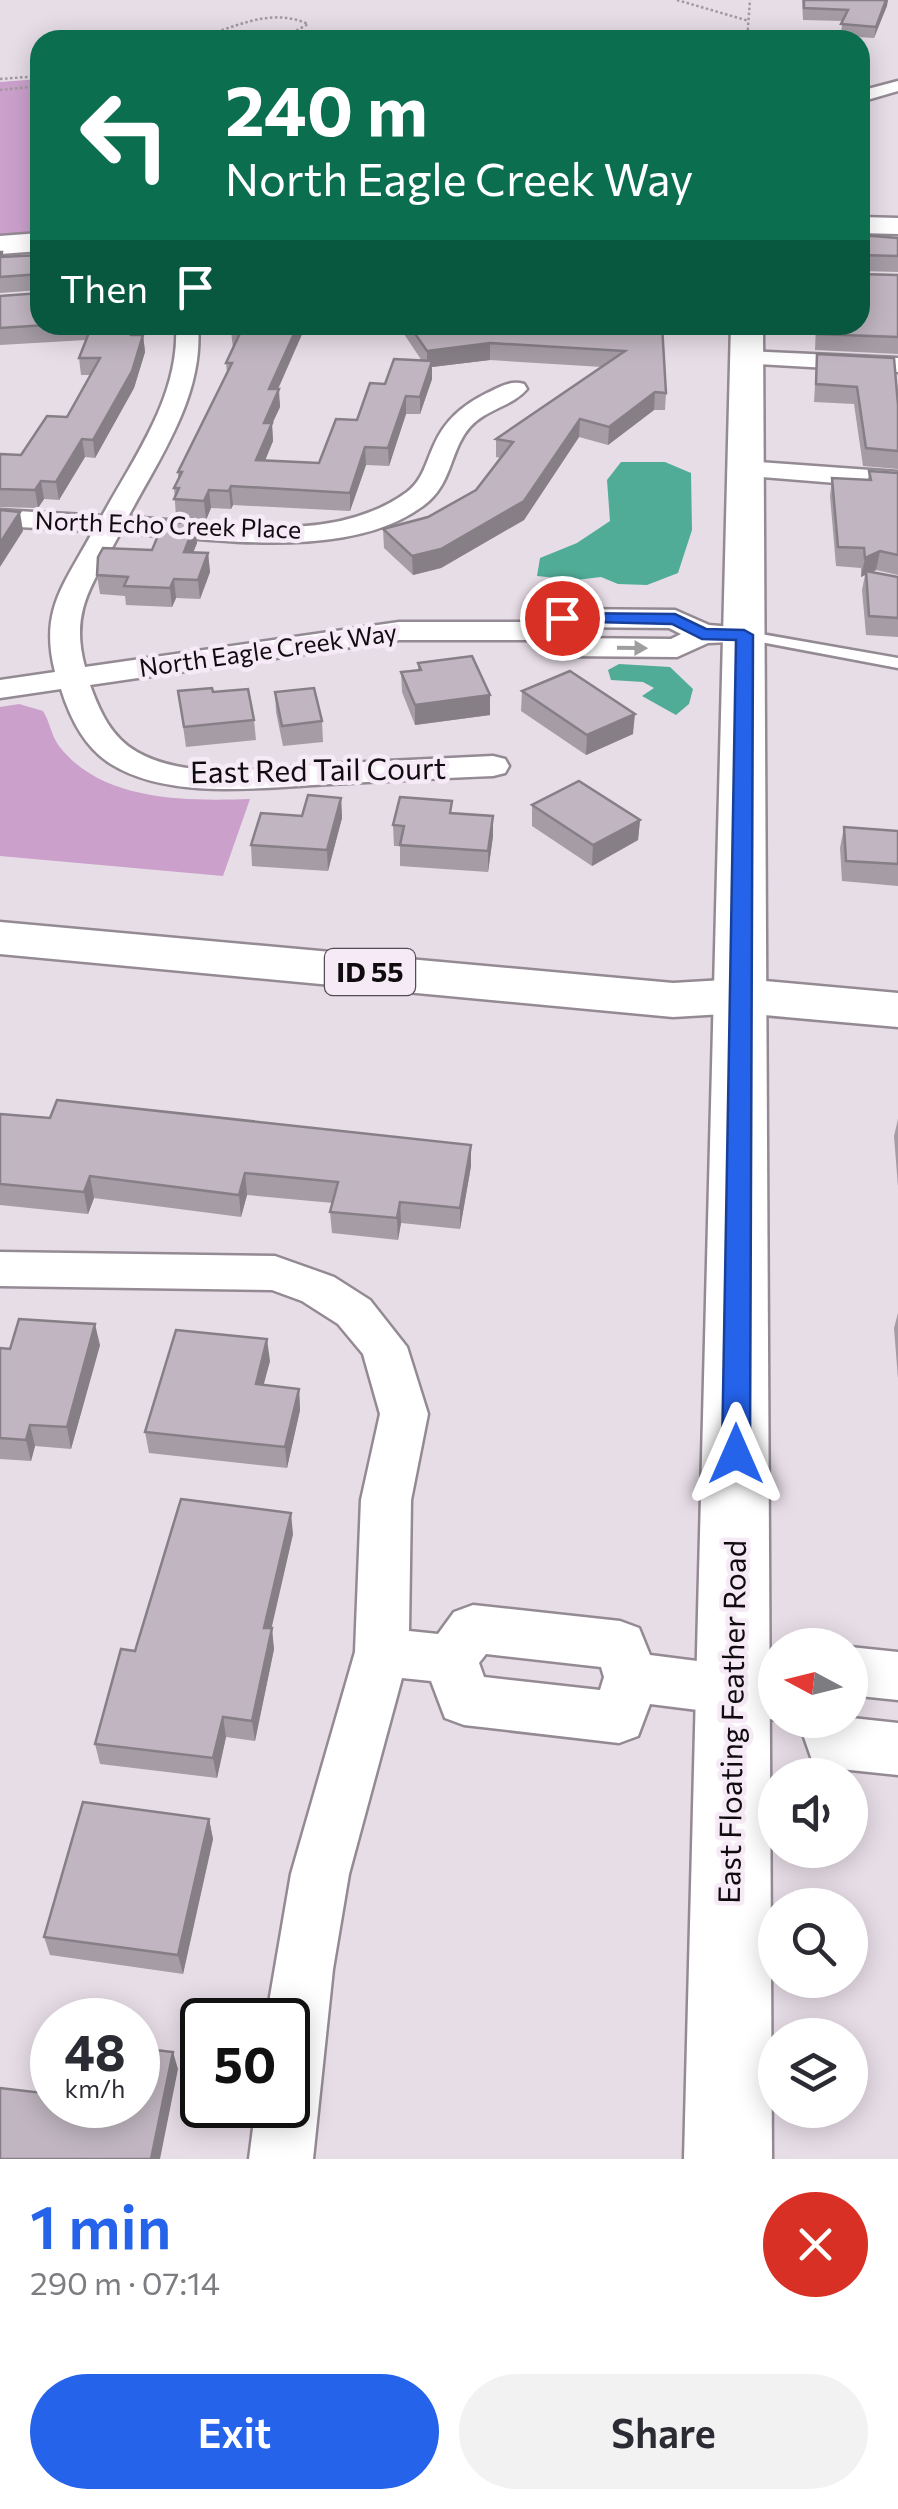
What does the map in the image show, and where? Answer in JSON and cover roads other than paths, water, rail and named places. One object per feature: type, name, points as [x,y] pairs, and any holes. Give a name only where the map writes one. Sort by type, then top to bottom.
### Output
[{"type":"main road","points":[[870,225],[898,226]]},
{"type":"main road","points":[[0,245],[30,243]]},
{"type":"main road","name":"East Floating Feather Road","points":[[728,2159],[754,1693],[741,996],[747,342]]},
{"type":"main road","name":"ID 55","points":[[0,938],[673,1000],[741,996],[898,1010]]},
{"type":"street","points":[[870,94],[898,86]]},
{"type":"street","name":"East Red Tail Court","points":[[188,335],[189,353],[177,400],[65,612],[60,634],[84,716],[95,737],[116,754],[144,767],[180,776],[220,778],[493,766]]},
{"type":"street","points":[[747,342],[898,365]]},
{"type":"street","name":"North Echo Creek Place","points":[[0,518],[297,532],[372,520],[418,497],[433,483],[458,424],[483,404],[515,389]]},
{"type":"street","points":[[746,468],[898,480]]},
{"type":"street","name":"North Eagle Creek Way","points":[[0,689],[399,631],[536,632],[562,618],[675,619],[702,634],[744,635]]},
{"type":"street","points":[[0,1269],[275,1273],[318,1289],[354,1312],[384,1346],[404,1414],[386,1500],[382,1652],[320,1874],[302,1969],[281,2159]]},
{"type":"street","points":[[473,1628],[620,1645],[631,1677],[620,1718],[464,1700],[451,1659],[473,1628]]},
{"type":"street","points":[[382,1652],[451,1659]]},
{"type":"street","points":[[868,1672],[898,1676]]},
{"type":"street","points":[[631,1677],[754,1693]]},
{"type":"street","points":[[830,1738],[831,1742],[898,1750]]},
{"type":"lane","points":[[744,635],[898,663]]}]
